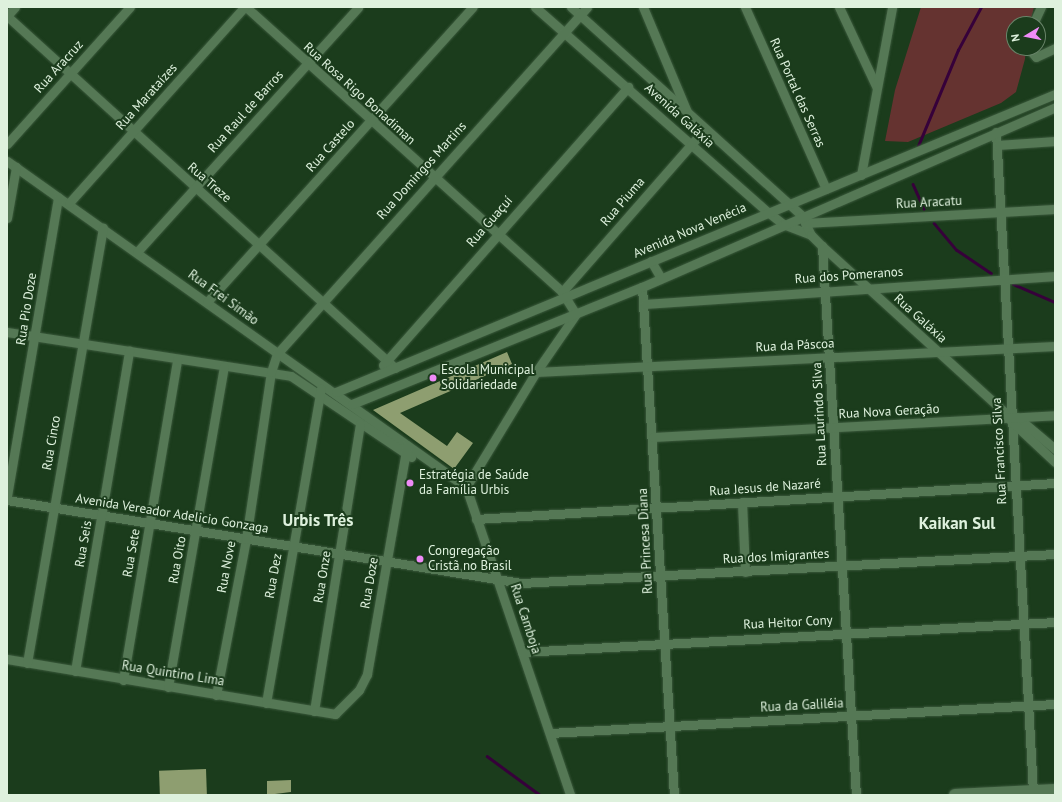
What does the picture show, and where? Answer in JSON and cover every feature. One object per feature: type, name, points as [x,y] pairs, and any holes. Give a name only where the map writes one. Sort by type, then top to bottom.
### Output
[{"type":"street","points":[[7,16],[15,7]]},
{"type":"street","name":"Rua Aracruz","points":[[7,144],[130,7]]},
{"type":"street","name":"Rua Rosa Rigo Bonadiman","points":[[245,7],[370,122],[565,294],[576,314]]},
{"type":"street","name":"Rua Marataízes","points":[[69,203],[245,7]]},
{"type":"street","name":"Rua Raul de Barros","points":[[137,252],[358,7]]},
{"type":"street","name":"Rua Castelo","points":[[207,302],[473,7]]},
{"type":"street","name":"Avenida Galáxia","points":[[535,7],[628,87],[769,213],[783,224],[811,236]]},
{"type":"street","name":"Avenida Galáxia","points":[[572,7],[803,220]]},
{"type":"street","name":"Rua Domingos Martins","points":[[277,354],[563,32],[587,7]]},
{"type":"street","points":[[643,7],[690,117]]},
{"type":"street","name":"Rua Portal das Serras","points":[[745,7],[826,189]]},
{"type":"street","points":[[839,7],[877,88]]},
{"type":"street","points":[[861,175],[892,7]]},
{"type":"street","name":"Rua Treze","points":[[7,16],[68,75],[260,245],[395,368]]},
{"type":"street","name":"Rua Guaçuí","points":[[374,376],[497,234],[628,87]]},
{"type":"street","name":"Avenida Nova Venécia","points":[[336,392],[565,294],[769,213],[1055,94]]},
{"type":"street","points":[[352,404],[642,287],[783,224],[803,220],[996,132],[1055,107]]},
{"type":"street","name":"Rua Piuma","points":[[565,294],[704,130]]},
{"type":"street","name":"Rua Francisco Silva","points":[[996,132],[998,145],[1004,278],[1013,419],[1015,485],[1033,792]]},
{"type":"street","points":[[998,145],[1055,141]]},
{"type":"street","name":"Rua Frei Simão","points":[[7,161],[104,228],[277,354],[336,392],[408,445],[423,459],[466,487]]},
{"type":"street","points":[[7,218],[16,167]]},
{"type":"street","name":"Rua Pio Doze","points":[[7,496],[36,337],[58,197]]},
{"type":"street","name":"Rua Aracatu","points":[[803,220],[1055,209]]},
{"type":"street","name":"Rua Galáxia","points":[[803,220],[811,236],[936,351],[1013,419],[1055,462]]},
{"type":"street","name":"Rua Cinco","points":[[27,663],[82,344],[104,228]]},
{"type":"street","name":"Rua Laurindo Silva","points":[[822,246],[826,290],[841,567],[856,795]]},
{"type":"street","points":[[651,261],[661,278]]},
{"type":"street","name":"Rua dos Pomeranos","points":[[645,304],[826,290],[868,289],[1004,278],[1055,276]]},
{"type":"street","name":"Rua Princesa Diana","points":[[642,287],[645,304],[650,367],[674,795]]},
{"type":"street","points":[[466,487],[536,372],[576,314]]},
{"type":"street","points":[[7,332],[177,360],[271,372],[291,376],[318,393],[325,385]]},
{"type":"street","name":"Rua da Páscoa","points":[[536,372],[1055,346]]},
{"type":"street","name":"Rua Seis","points":[[75,671],[129,351]]},
{"type":"street","name":"Rua Nove","points":[[216,695],[246,539],[271,372],[277,354]]},
{"type":"street","points":[[417,358],[424,375]]},
{"type":"street","name":"Rua Sete","points":[[123,680],[177,360]]},
{"type":"street","name":"Rua Oito","points":[[168,687],[197,530],[224,367]]},
{"type":"street","name":"Rua Frei Simão","points":[[318,393],[406,456],[423,459]]},
{"type":"street","name":"Rua Dez","points":[[266,703],[318,393]]},
{"type":"street","name":"Rua Nova Geração","points":[[653,438],[1013,419],[1055,415]]},
{"type":"street","name":"Rua Galáxia","points":[[1013,419],[1055,449]]},
{"type":"street","name":"Rua Onze","points":[[314,711],[360,424]]},
{"type":"street","name":"Rua Doze","points":[[335,714],[359,690],[367,674],[408,445]]},
{"type":"street","name":"Rua Jesus de Nazaré","points":[[476,519],[1055,483]]},
{"type":"street","name":"Rua Camboja","points":[[466,487],[570,795]]},
{"type":"street","name":"Avenida Vereador Adelicio Gonzaga","points":[[7,500],[197,530],[340,556],[498,579]]},
{"type":"street","points":[[742,502],[745,572]]},
{"type":"street","name":"Rua dos Imigrantes","points":[[498,579],[521,583],[661,577],[1055,554]]},
{"type":"street","name":"Rua Heitor Cony","points":[[522,652],[666,642],[1055,622]]},
{"type":"street","name":"Rua Quintino Lima","points":[[7,659],[123,680],[335,714]]},
{"type":"street","name":"Rua da Galiléia","points":[[550,733],[670,725],[850,717],[1055,704]]},
{"type":"street","points":[[955,795],[1055,790]]},
{"type":"shaded area","points":[[921,7],[1034,7],[1032,16],[1006,16],[1006,56],[1025,56],[1016,92],[1001,103],[908,142],[885,141],[895,90]]},
{"type":"building","points":[[507,352],[512,364],[400,413],[447,446],[457,432],[473,443],[454,469],[373,410]]},
{"type":"building","points":[[206,769],[207,795],[160,795],[159,771]]},
{"type":"building","points":[[291,780],[291,792],[267,795],[267,781]]},
{"type":"waterway","points":[[918,146],[958,50],[981,7]]},
{"type":"waterway","points":[[913,184],[924,209]]},
{"type":"waterway","points":[[934,223],[957,250],[991,273]]},
{"type":"waterway","points":[[1013,284],[1055,302]]},
{"type":"waterway","points":[[487,756],[540,795]]},
{"type":"place","name":"Escola Municipal Solidariedade","points":[[433,378]]},
{"type":"place","name":"Estratégia de Saúde da Família Urbis","points":[[410,483]]},
{"type":"place","name":"Congregação Cristã no Brasil","points":[[420,559]]},
{"type":"district","name":"Urbis Três","points":[[318,521]]},
{"type":"district","name":"Kaikan Sul","points":[[957,524]]}]
